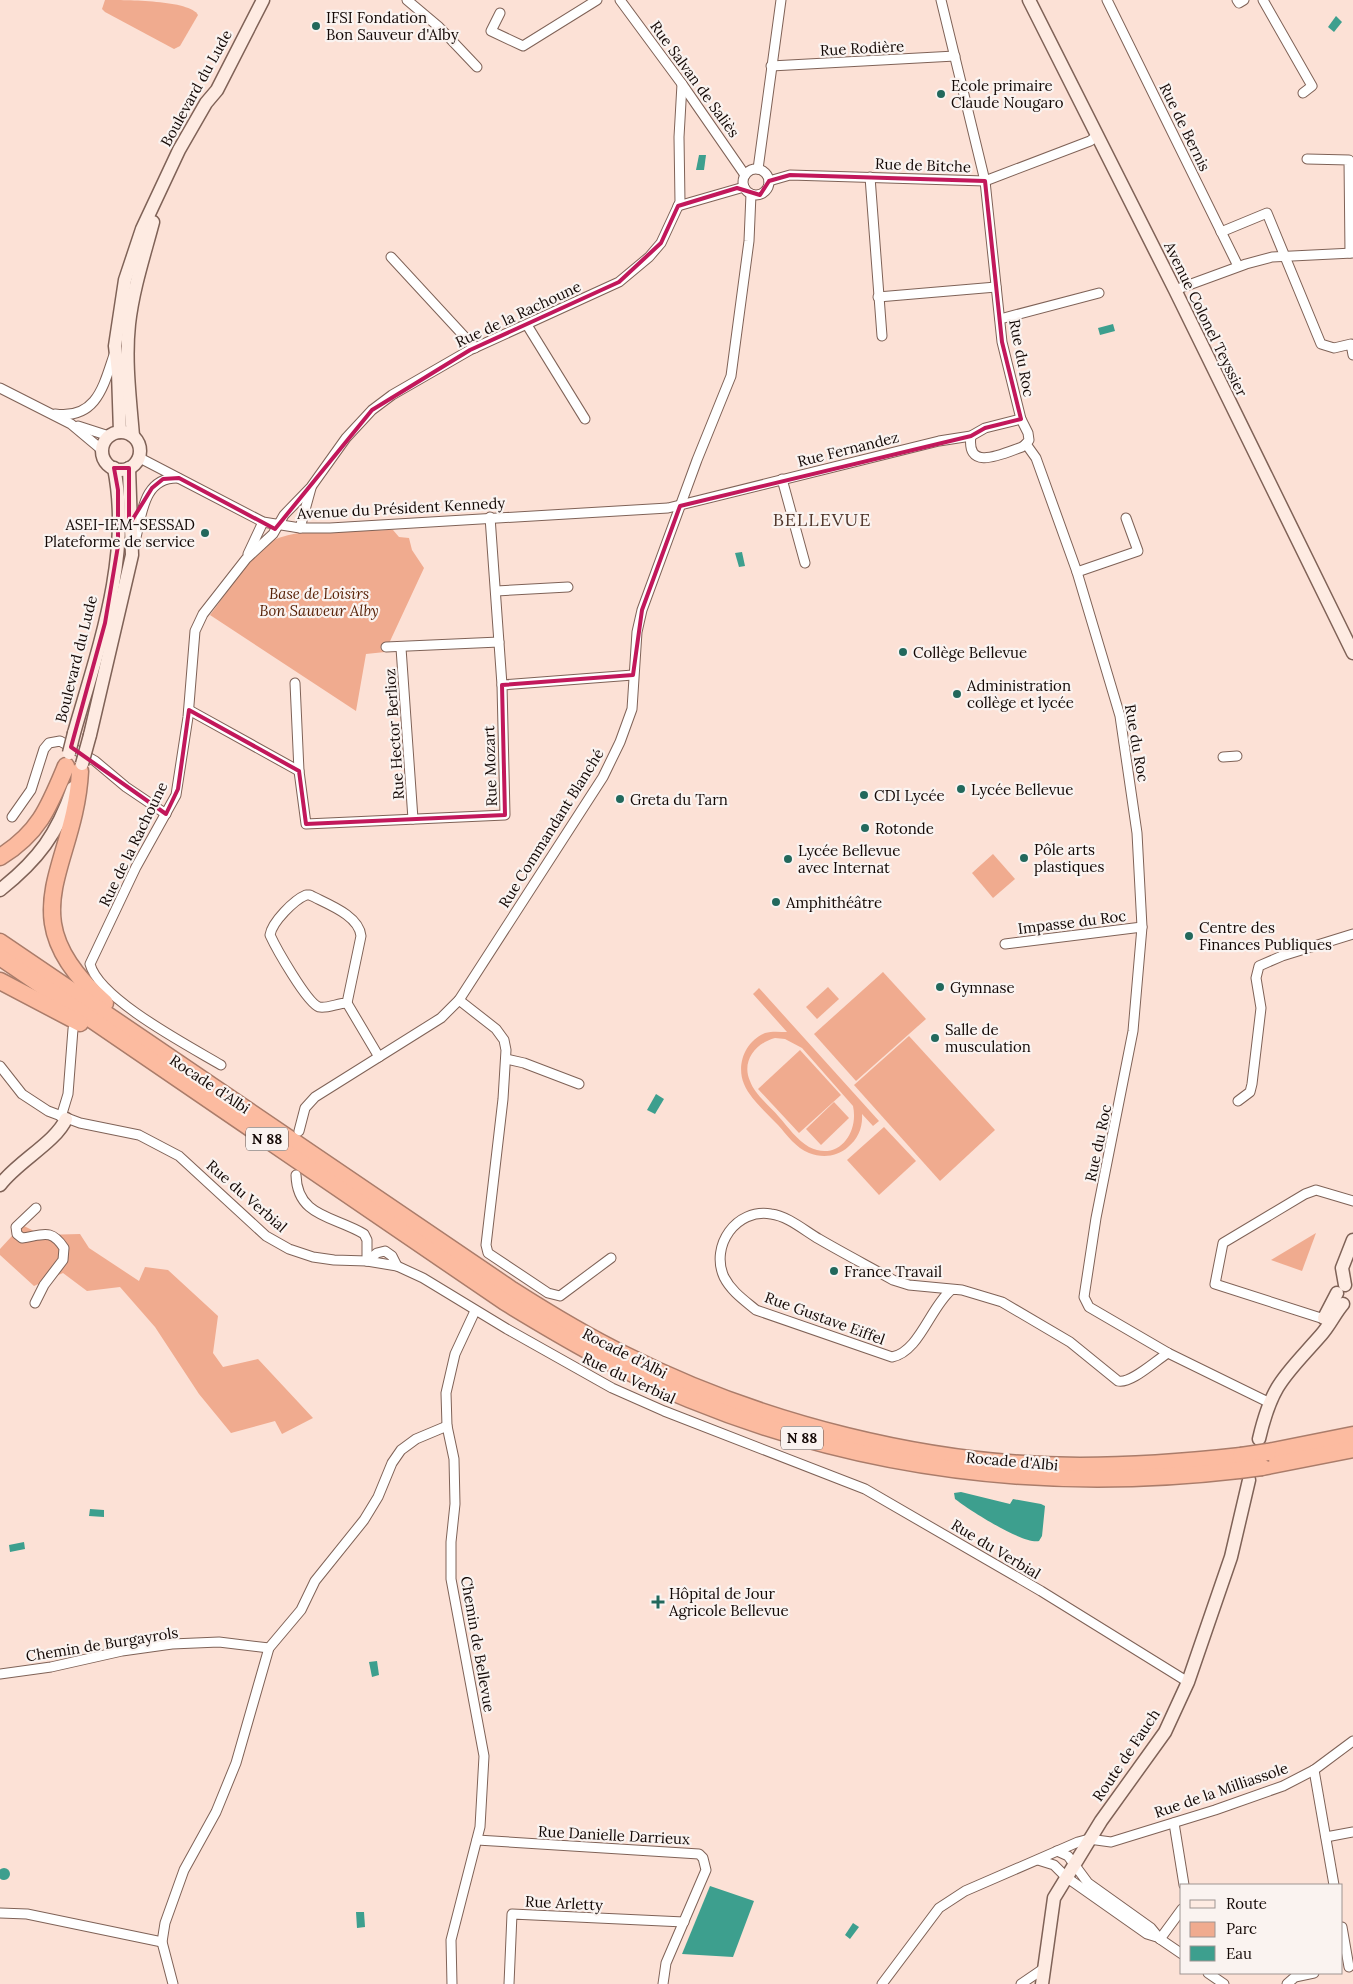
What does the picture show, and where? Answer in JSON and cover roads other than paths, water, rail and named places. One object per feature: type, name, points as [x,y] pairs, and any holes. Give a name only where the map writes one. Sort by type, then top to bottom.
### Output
[{"type":"highway","points":[[0,857],[27,838],[38,825],[74,763]]},
{"type":"highway","points":[[74,763],[79,794],[56,874],[52,900],[53,923],[60,948],[71,968],[86,986],[128,1021],[143,1039]]},
{"type":"highway","name":"Rocade d'Albi","points":[[0,942],[512,1290],[557,1318],[624,1355],[730,1400],[836,1433],[904,1448],[983,1460],[1078,1466],[1149,1464],[1243,1469]]},
{"type":"highway","name":"Rocade d'Albi","points":[[0,957],[505,1302],[560,1336],[620,1368],[689,1399],[810,1440],[889,1459],[976,1472],[1079,1480],[1144,1478],[1243,1469],[1263,1453],[1353,1435]]},
{"type":"highway","points":[[0,981],[112,1041],[124,1041]]},
{"type":"highway","points":[[1337,1439],[1353,1428]]},
{"type":"highway","name":"Rocade d'Albi","points":[[1263,1453],[1329,1455],[1353,1449]]},
{"type":"main road","name":"Boulevard du Lude","points":[[114,434],[118,372],[115,350],[125,280],[142,229],[179,150],[224,76],[263,0]]},
{"type":"main road","name":"Avenue Colonel Teyssier","points":[[1029,0],[1175,290],[1353,654]]},
{"type":"main road","name":"Boulevard du Lude","points":[[132,436],[127,351],[129,325],[138,272],[160,193]]},
{"type":"main road","points":[[114,434],[132,436],[139,446],[138,457],[129,468],[114,468],[105,461],[102,450],[114,434]]},
{"type":"main road","name":"Boulevard du Lude","points":[[74,763],[74,733],[105,623],[118,546],[118,490],[114,468]]},
{"type":"main road","name":"Boulevard du Lude","points":[[0,890],[24,869],[37,854],[74,763],[90,735],[120,614],[132,555],[129,468]]},
{"type":"main road","points":[[1,1181],[55,1134],[64,1118]]},
{"type":"main road","points":[[1263,1453],[1268,1402],[1283,1377],[1305,1350],[1324,1331],[1346,1294],[1342,1268],[1353,1240]]},
{"type":"main road","points":[[1305,1350],[1324,1319],[1346,1294]]},
{"type":"main road","name":"Route de Fauch","points":[[1042,1984],[1054,1898],[1089,1839],[1164,1732],[1188,1682],[1231,1557],[1243,1469]]},
{"type":"street","points":[[407,0],[439,27],[477,67]]},
{"type":"street","points":[[500,13],[491,32],[523,46],[597,0]]},
{"type":"street","name":"Rue Salvan de Saliès","points":[[620,0],[682,84],[745,175]]},
{"type":"street","points":[[758,169],[781,0]]},
{"type":"street","name":"Rue du Roc","points":[[940,0],[985,181],[996,287],[1009,376],[1021,419],[1028,433],[1029,440],[1026,444],[1036,458],[1077,572],[1120,716],[1137,825],[1142,927],[1133,1032],[1096,1218],[1084,1298],[1088,1307],[1168,1353],[1268,1402]]},
{"type":"street","name":"Rue de Bernis","points":[[1107,0],[1238,266]]},
{"type":"street","points":[[1237,0],[1239,3],[1244,0]]},
{"type":"street","points":[[1264,0],[1312,86],[1303,93]]},
{"type":"street","name":"Rue Rodière","points":[[771,66],[955,56]]},
{"type":"street","points":[[682,84],[678,206],[744,187]]},
{"type":"street","name":"Rue de Bitche","points":[[769,181],[790,175],[985,181],[1090,141],[1097,136]]},
{"type":"street","points":[[1175,290],[1238,266],[1286,255],[1352,253],[1349,160],[1308,159]]},
{"type":"street","points":[[758,169],[766,173],[769,181],[764,193],[751,194],[744,187],[745,175],[751,170],[758,169]]},
{"type":"street","points":[[870,177],[882,336]]},
{"type":"street","name":"Rue Commandant Blanché","points":[[299,1131],[301,1118],[310,1102],[442,1018],[459,1000],[603,777],[620,742],[632,708],[637,632],[642,610],[731,376],[749,242],[751,194]]},
{"type":"street","name":"Rue de la Rachoune","points":[[221,1065],[143,1017],[104,989],[92,973],[90,964],[136,867],[178,789],[189,710],[195,631],[202,614],[246,559],[265,542],[296,500],[311,487],[346,438],[372,410],[399,390],[475,348],[619,282],[649,257],[661,243],[678,206]]},
{"type":"street","points":[[1221,232],[1267,213],[1286,255],[1321,344],[1334,348],[1351,344],[1353,355]]},
{"type":"street","points":[[392,257],[475,348]]},
{"type":"street","points":[[878,297],[996,287]]},
{"type":"street","points":[[1000,319],[1099,293]]},
{"type":"street","points":[[527,325],[585,419]]},
{"type":"street","points":[[50,413],[72,414],[93,403],[104,386],[115,350]]},
{"type":"street","points":[[0,388],[71,424],[102,450]]},
{"type":"street","name":"Rue Fernandez","points":[[680,506],[930,443],[971,436],[985,428],[1021,419]]},
{"type":"street","points":[[71,424],[114,434]]},
{"type":"street","points":[[971,436],[970,449],[975,456],[982,459],[1022,448],[1026,444]]},
{"type":"street","name":"Avenue du Président Kennedy","points":[[138,457],[263,522],[277,526],[300,528],[680,506]]},
{"type":"street","name":"Boulevard du Lude","points":[[132,555],[143,507],[152,488],[163,479],[179,478]]},
{"type":"street","points":[[782,479],[805,563]]},
{"type":"street","name":"Rue de la Rachoune","points":[[300,528],[311,487]]},
{"type":"street","points":[[490,517],[502,685],[633,675]]},
{"type":"street","points":[[1077,572],[1138,551],[1126,518]]},
{"type":"street","points":[[246,559],[263,522]]},
{"type":"street","points":[[496,591],[568,587]]},
{"type":"street","points":[[386,647],[401,648],[499,642]]},
{"type":"street","name":"Rue Hector Berlioz","points":[[401,648],[413,819]]},
{"type":"street","name":"Rue Mozart","points":[[295,683],[299,771],[306,824],[505,815],[502,685]]},
{"type":"street","points":[[189,710],[299,771]]},
{"type":"street","points":[[12,817],[31,790],[44,749],[49,743],[60,741],[96,761],[126,787],[166,814]]},
{"type":"street","points":[[1223,757],[1237,756]]},
{"type":"street","points":[[347,1003],[323,1007],[314,1004],[295,977],[270,935],[276,923],[300,898],[306,895],[310,895],[336,910],[359,926],[361,936],[347,1003],[379,1057]]},
{"type":"street","name":"Impasse du Roc","points":[[1004,944],[1142,927]]},
{"type":"street","points":[[1238,1101],[1250,1092],[1252,1084],[1261,1008],[1256,978],[1259,966],[1282,956],[1353,934]]},
{"type":"street","points":[[459,1000],[496,1029],[504,1040],[506,1059],[486,1245],[488,1253],[548,1294],[560,1296],[611,1258]]},
{"type":"street","points":[[64,1118],[68,1094],[73,1029]]},
{"type":"street","points":[[506,1059],[524,1063],[579,1084]]},
{"type":"street","name":"Rue du Verbial","points":[[0,1066],[22,1094],[64,1118],[139,1134],[180,1156],[266,1236],[289,1249],[334,1260],[367,1261],[398,1266],[423,1278],[475,1311],[612,1388],[672,1414],[865,1489],[1041,1592],[1188,1682]]},
{"type":"street","points":[[296,1175],[299,1196],[308,1208],[364,1234],[367,1240],[367,1261]]},
{"type":"street","points":[[1324,1319],[1215,1284],[1223,1243],[1305,1194],[1316,1190],[1353,1201]]},
{"type":"street","points":[[35,1303],[44,1285],[62,1260],[64,1248],[57,1237],[51,1235],[44,1233],[22,1238],[17,1234],[16,1228],[36,1208]]},
{"type":"street","name":"Rue Gustave Eiffel","points":[[951,1290],[936,1306],[916,1340],[907,1351],[892,1357],[756,1310],[740,1298],[724,1276],[721,1267],[721,1248],[731,1228],[746,1218],[772,1214],[784,1218],[892,1280],[909,1285],[962,1290],[1002,1302],[1065,1340],[1118,1381],[1132,1380],[1145,1368],[1168,1353]]},
{"type":"street","name":"Chemin de Bellevue","points":[[452,1984],[451,1940],[480,1828],[484,1756],[451,1579],[451,1542],[455,1504],[454,1460],[447,1426],[446,1393],[455,1354],[475,1311]]},
{"type":"street","points":[[173,1984],[162,1942],[165,1923],[184,1870],[216,1812],[236,1763],[269,1648],[302,1610],[315,1581],[364,1520],[378,1497],[392,1463],[402,1450],[416,1439],[447,1426]]},
{"type":"street","name":"Chemin de Burgayrols","points":[[0,1674],[51,1667],[132,1650],[172,1644],[219,1642],[269,1648]]},
{"type":"street","name":"Rue de la Milliassole","points":[[1089,1839],[1111,1842],[1283,1786],[1314,1770],[1353,1741]]},
{"type":"street","points":[[1314,1770],[1334,1884]]},
{"type":"street","points":[[1174,1823],[1184,1884]]},
{"type":"street","points":[[1326,1837],[1353,1832]]},
{"type":"street","points":[[882,1984],[939,1908],[965,1891],[1089,1839]]},
{"type":"street","name":"Rue Danielle Darrieux","points":[[477,1840],[699,1854],[703,1858],[706,1870],[666,1964],[663,1984]]},
{"type":"street","points":[[1057,1852],[1068,1856],[1088,1882],[1151,1928],[1160,1939]]},
{"type":"street","points":[[1038,1860],[1054,1865],[1066,1877],[1147,1934],[1160,1939],[1180,1953]]},
{"type":"street","points":[[1160,1939],[1180,1912]]},
{"type":"street","points":[[0,1913],[27,1914],[162,1942]]},
{"type":"street","name":"Rue Arletty","points":[[509,1984],[512,1914],[684,1922]]},
{"type":"street","points":[[1343,1934],[1348,1967]]},
{"type":"street","points":[[1021,1984],[1043,1969]]},
{"type":"street","points":[[1209,1974],[1224,1984]]},
{"type":"street","points":[[1287,1984],[1295,1977],[1309,1974]]},
{"type":"water","points":[[1336,16],[1342,22],[1334,32],[1328,27]]},
{"type":"water","points":[[699,155],[706,155],[704,170],[696,170]]},
{"type":"water","points":[[1113,324],[1115,331],[1100,335],[1098,328]]},
{"type":"water","points":[[742,552],[745,566],[739,567],[735,553]]},
{"type":"water","points":[[656,1094],[664,1099],[655,1114],[647,1110]]},
{"type":"water","points":[[961,1492],[1010,1504],[1013,1499],[1045,1506],[1042,1536],[1039,1541],[1032,1541],[997,1526],[955,1499],[954,1493]]},
{"type":"water","points":[[90,1509],[104,1510],[104,1517],[89,1516]]},
{"type":"water","points":[[24,1542],[25,1549],[10,1552],[9,1545]]},
{"type":"water","points":[[377,1661],[379,1675],[372,1677],[369,1662]]},
{"type":"water","points":[[2,1868],[6,1868],[10,1872],[10,1876],[6,1880],[2,1880],[-1,1877],[-1,1871]]},
{"type":"water","points":[[710,1886],[754,1901],[733,1957],[682,1954]]},
{"type":"water","points":[[356,1912],[364,1912],[365,1927],[357,1928]]},
{"type":"water","points":[[853,1923],[859,1927],[850,1939],[845,1935]]},
{"type":"place","name":"IFSI Fondation Bon Sauveur d'Alby","points":[[316,26]]},
{"type":"place","name":"Ecole primaire Claude Nougaro","points":[[941,94]]},
{"type":"place","name":"ASEI-IEM-SESSAD Plateforme de service","points":[[205,533]]},
{"type":"place","name":"Collège Bellevue","points":[[903,652]]},
{"type":"place","name":"Administration collège et lycée","points":[[957,694]]},
{"type":"place","name":"Lycée Bellevue","points":[[961,789]]},
{"type":"place","name":"CDI Lycée","points":[[864,795]]},
{"type":"place","name":"Greta du Tarn","points":[[620,799]]},
{"type":"place","name":"Rotonde","points":[[865,828]]},
{"type":"place","name":"Pôle arts plastiques","points":[[1024,858]]},
{"type":"place","name":"Lycée Bellevue avec Internat","points":[[788,859]]},
{"type":"place","name":"Amphithéâtre","points":[[776,902]]},
{"type":"place","name":"Centre des Finances Publiques","points":[[1189,936]]},
{"type":"place","name":"Gymnase","points":[[940,987]]},
{"type":"place","name":"Salle de musculation","points":[[935,1038]]},
{"type":"place","name":"France Travail","points":[[834,1271]]},
{"type":"place","name":"Hôpital de Jour Agricole Bellevue","points":[[658,1602]]},
{"type":"district","name":"BELLEVUE","points":[[822,519]]},
{"type":"park label","name":"Base de Loisirs Bon Sauveur Alby","points":[[319,602]]}]
